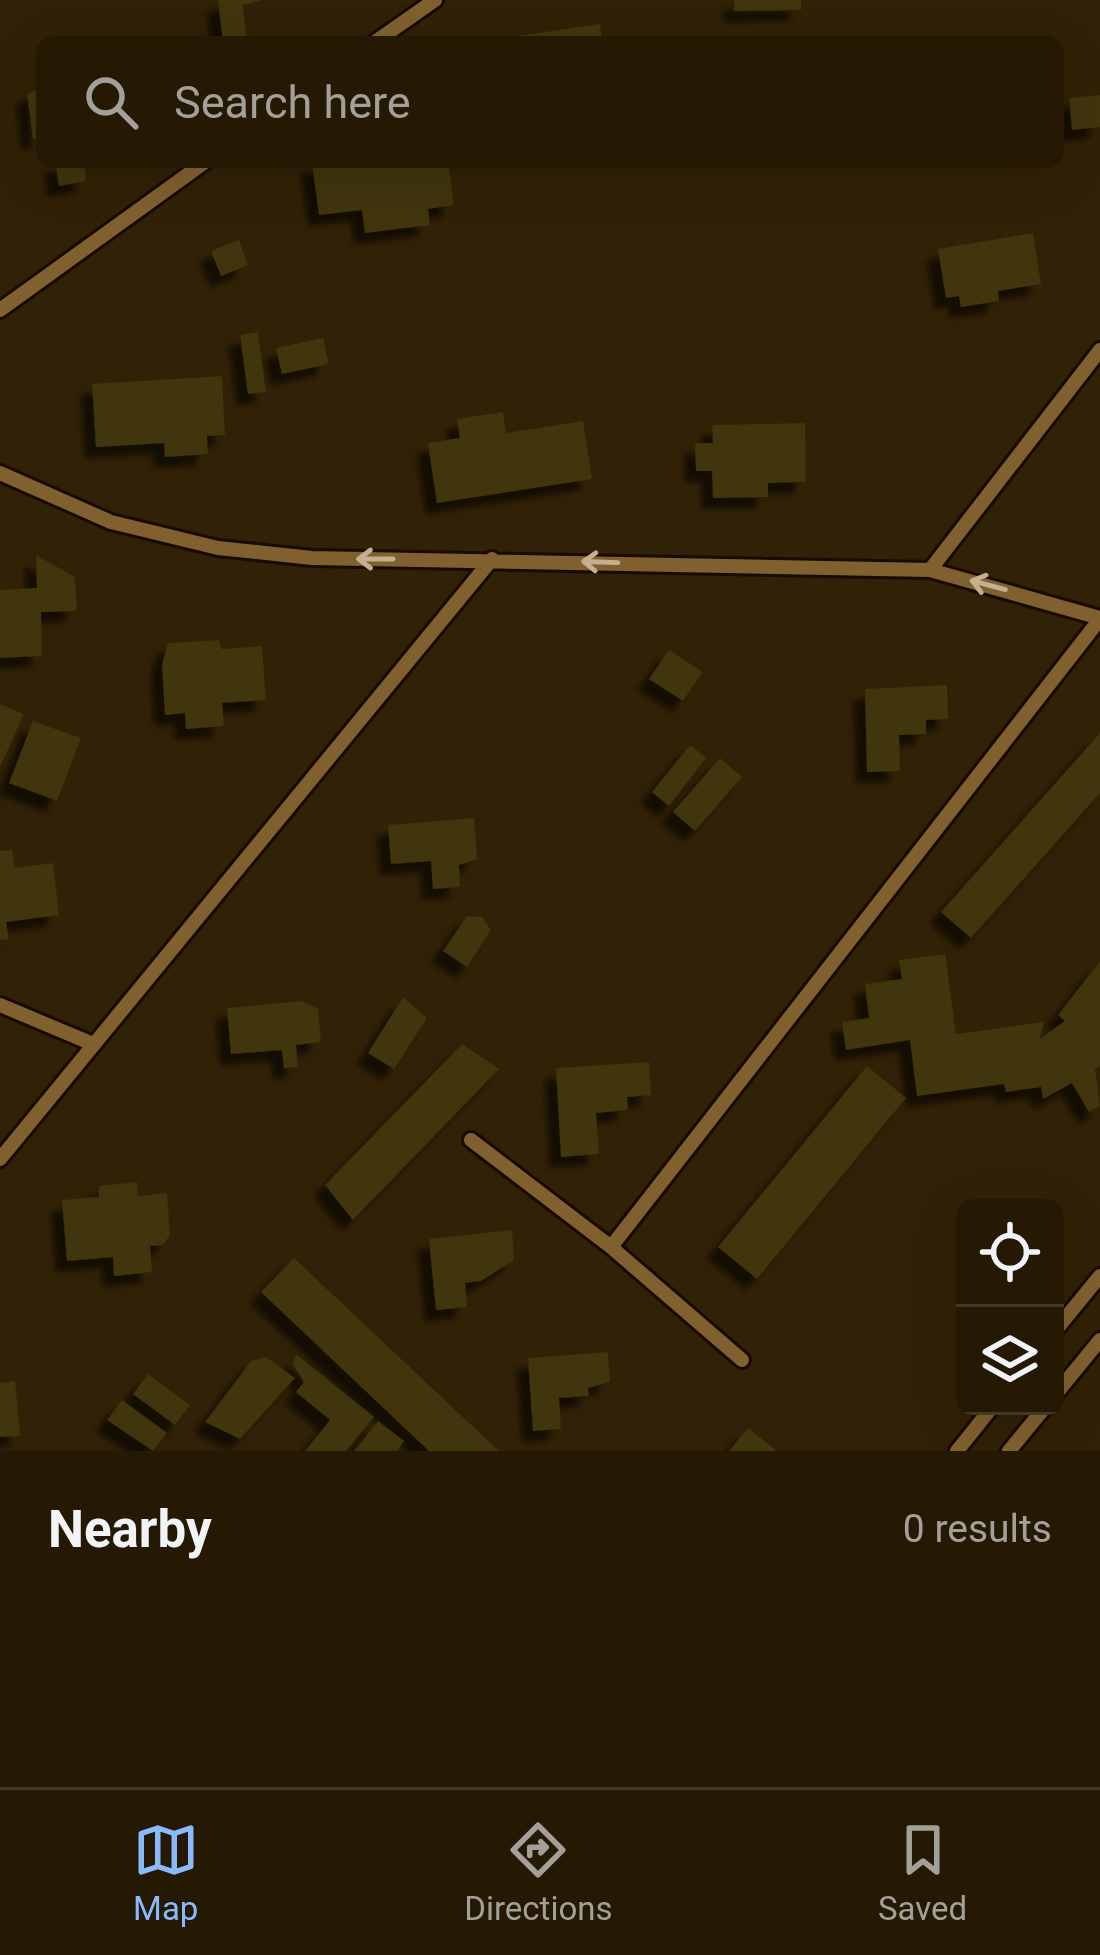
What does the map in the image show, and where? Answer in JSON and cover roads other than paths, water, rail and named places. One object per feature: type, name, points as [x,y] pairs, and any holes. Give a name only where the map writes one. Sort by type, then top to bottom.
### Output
[{"type":"lane","points":[[384,36],[435,0]]},
{"type":"lane","points":[[0,310],[197,168]]},
{"type":"lane","points":[[930,571],[1100,350]]},
{"type":"lane","points":[[0,473],[111,522],[218,548],[312,559],[930,571],[1100,618],[611,1247]]},
{"type":"lane","points":[[0,1159],[492,559]]},
{"type":"lane","points":[[0,1005],[93,1044]]},
{"type":"lane","points":[[471,1140],[611,1247],[742,1360]]},
{"type":"lane","points":[[1064,1320],[1100,1276]]},
{"type":"lane","points":[[1064,1384],[1100,1340]]},
{"type":"lane","points":[[957,1451],[987,1415]]},
{"type":"lane","points":[[1009,1451],[1039,1415]]}]
